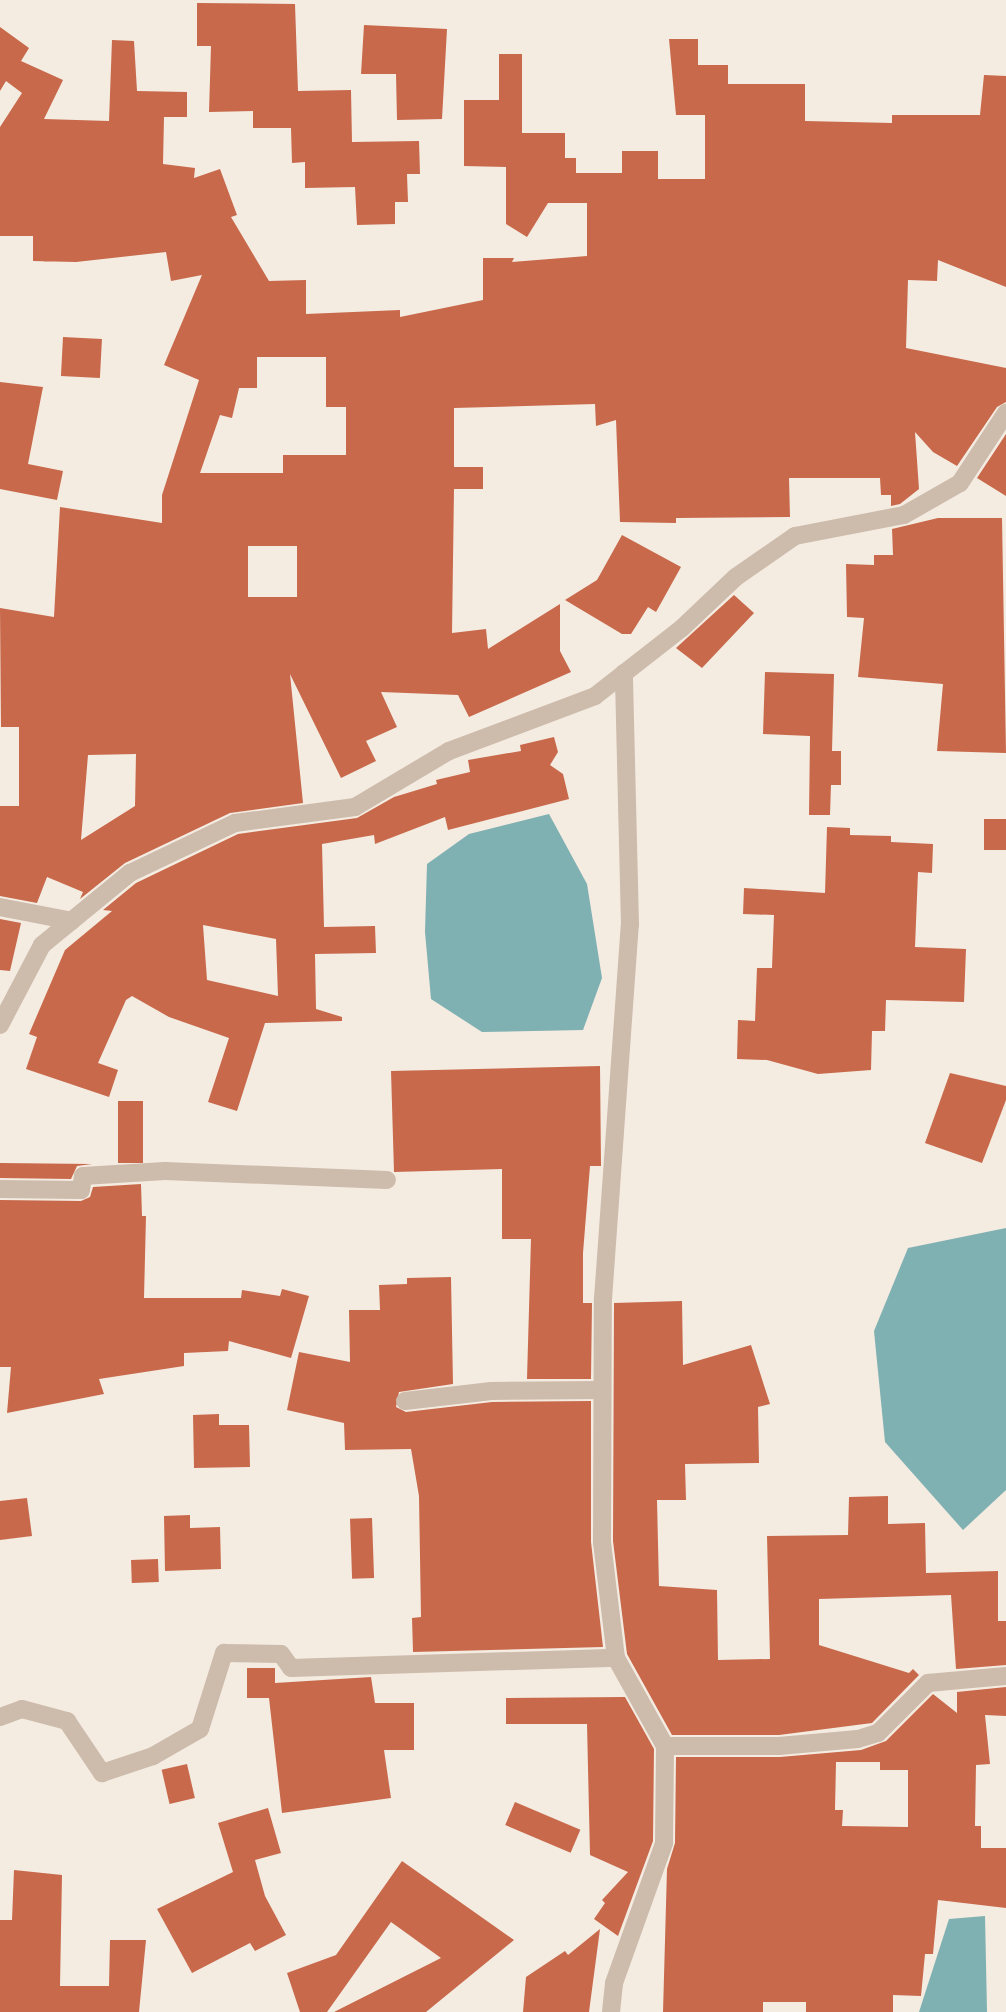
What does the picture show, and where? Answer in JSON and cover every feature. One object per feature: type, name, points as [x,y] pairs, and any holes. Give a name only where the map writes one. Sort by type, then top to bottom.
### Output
[{"type":"street","points":[[0,1025],[42,945],[130,873],[235,823],[355,807],[449,751],[594,696],[682,628],[736,577],[795,536],[904,515],[960,483],[1006,412]]},
{"type":"street","points":[[611,2012],[614,1983],[664,1843],[665,1746],[616,1658],[603,1542],[603,1299],[630,925],[624,673]]},
{"type":"street","points":[[0,907],[72,921]]},
{"type":"street","points":[[0,1189],[81,1190],[83,1176],[165,1171],[387,1180]]},
{"type":"street","points":[[405,1401],[491,1391],[602,1390]]},
{"type":"street","points":[[0,1717],[22,1709],[67,1721],[102,1773],[153,1756],[200,1729],[224,1653],[281,1654],[290,1668],[616,1658]]},
{"type":"street","points":[[665,1746],[779,1746],[858,1739],[878,1733],[928,1683],[1006,1676]]},
{"type":"water","points":[[549,814],[587,884],[602,978],[583,1030],[482,1032],[431,999],[425,932],[427,864],[469,834]]},
{"type":"water","points":[[1006,1228],[1006,1490],[963,1530],[885,1442],[874,1331],[908,1248]]},
{"type":"water","points":[[985,1916],[987,2012],[919,2012],[949,1919]]},
{"type":"building","points":[[197,3],[295,4],[298,91],[351,90],[352,142],[419,141],[420,174],[407,174],[408,202],[395,202],[395,224],[357,225],[355,187],[305,188],[305,162],[292,163],[291,128],[253,128],[253,111],[209,112],[211,46],[197,46]]},
{"type":"building","points":[[364,25],[447,29],[442,119],[397,120],[396,74],[361,74]]},
{"type":"building","points":[[0,27],[29,48],[21,61],[63,80],[44,119],[109,121],[112,40],[134,41],[137,91],[187,92],[187,117],[164,117],[163,164],[195,168],[194,178],[220,169],[237,215],[231,217],[269,281],[306,280],[306,314],[400,310],[400,317],[483,300],[483,258],[514,258],[512,262],[587,256],[587,203],[548,203],[527,237],[506,224],[506,167],[464,166],[464,100],[499,100],[499,54],[522,54],[522,133],[565,133],[565,158],[576,158],[576,173],[622,173],[622,151],[658,151],[658,179],[705,179],[705,115],[676,115],[669,39],[698,39],[698,65],[728,65],[728,84],[805,84],[805,121],[892,123],[892,115],[980,115],[984,75],[1006,76],[1006,287],[938,260],[937,281],[908,280],[906,348],[1006,368],[1006,402],[997,407],[957,466],[933,452],[915,432],[919,489],[900,504],[891,506],[891,495],[881,495],[880,478],[789,478],[790,517],[676,518],[676,523],[620,522],[616,420],[596,426],[595,404],[454,408],[454,467],[483,467],[483,489],[454,489],[452,633],[486,629],[488,649],[560,604],[560,651],[571,672],[469,717],[458,695],[381,692],[397,727],[366,741],[376,761],[341,778],[290,674],[303,803],[230,813],[125,863],[80,899],[83,892],[47,877],[37,903],[0,896],[0,806],[19,806],[19,727],[1,727],[0,608],[54,617],[60,507],[162,523],[162,495],[199,380],[164,365],[202,275],[171,281],[166,252],[76,262],[33,261],[33,236],[0,236],[0,127],[22,93],[6,81],[0,91]],"holes":[[[257,357],[326,357],[326,407],[346,407],[346,455],[283,455],[283,473],[200,473],[220,415],[232,418],[239,388],[257,388]],[[248,546],[297,546],[297,597],[248,597]],[[136,754],[135,806],[81,840],[88,755]]]},
{"type":"building","points":[[63,337],[102,339],[100,378],[61,376]]},
{"type":"building","points":[[0,382],[43,387],[28,464],[63,471],[57,500],[0,489]]},
{"type":"building","points":[[1006,434],[1006,496],[977,478]]},
{"type":"building","points":[[938,518],[1002,518],[1006,753],[937,751],[943,684],[858,677],[864,618],[847,617],[846,564],[874,565],[874,555],[893,555],[892,529]]},
{"type":"building","points":[[622,535],[681,567],[656,612],[648,607],[631,634],[622,634],[565,600],[597,580]]},
{"type":"building","points":[[734,595],[754,613],[702,668],[676,648]]},
{"type":"building","points":[[765,672],[834,674],[832,751],[841,751],[841,785],[831,785],[830,815],[809,815],[810,736],[763,734]]},
{"type":"building","points":[[554,737],[558,752],[550,765],[563,774],[569,799],[448,830],[445,817],[375,844],[374,835],[322,844],[324,927],[375,926],[376,953],[315,954],[316,1009],[342,1017],[342,1021],[265,1023],[237,1111],[208,1102],[229,1038],[169,1017],[132,996],[126,1000],[98,1063],[118,1070],[109,1097],[26,1069],[37,1037],[29,1034],[65,950],[112,911],[103,910],[136,883],[238,834],[357,818],[394,797],[437,784],[436,780],[470,772],[468,760],[521,751],[520,745]],"holes":[[[203,925],[276,939],[278,996],[207,980]]]},
{"type":"building","points":[[984,819],[1006,819],[1006,850],[984,850]]},
{"type":"building","points":[[827,827],[850,828],[850,835],[891,836],[891,842],[933,844],[932,873],[918,872],[915,947],[966,949],[964,1002],[886,1000],[885,1031],[872,1031],[871,1070],[818,1074],[767,1060],[737,1059],[738,1020],[755,1021],[757,968],[772,968],[774,915],[743,914],[744,888],[825,893]]},
{"type":"building","points":[[0,919],[21,923],[10,971],[0,970]]},
{"type":"building","points":[[600,1066],[601,1166],[590,1166],[583,1253],[583,1303],[592,1303],[591,1379],[527,1379],[531,1239],[502,1239],[502,1169],[394,1172],[391,1071]]},
{"type":"building","points":[[950,1073],[1006,1086],[1006,1100],[982,1163],[925,1143]]},
{"type":"building","points":[[118,1101],[143,1101],[143,1163],[118,1163]]},
{"type":"building","points":[[0,1163],[92,1164],[77,1166],[71,1179],[0,1178]]},
{"type":"building","points":[[141,1184],[142,1216],[146,1216],[144,1298],[241,1298],[242,1290],[280,1296],[282,1289],[309,1296],[291,1358],[229,1341],[228,1351],[184,1353],[184,1366],[99,1379],[104,1394],[7,1413],[11,1367],[0,1367],[0,1200],[81,1201],[90,1197],[93,1187]]},
{"type":"building","points":[[451,1277],[453,1384],[399,1392],[396,1407],[406,1412],[492,1402],[591,1401],[591,1542],[603,1647],[413,1652],[412,1618],[421,1617],[419,1496],[411,1449],[345,1450],[344,1423],[287,1410],[299,1352],[350,1362],[349,1310],[380,1310],[379,1285],[407,1284],[407,1278]]},
{"type":"building","points":[[682,1301],[683,1365],[751,1345],[770,1404],[758,1407],[759,1463],[685,1464],[686,1500],[657,1500],[659,1586],[717,1590],[718,1660],[770,1659],[767,1536],[848,1535],[849,1497],[888,1496],[888,1524],[925,1523],[926,1573],[998,1571],[998,1621],[1006,1621],[1006,1665],[956,1669],[951,1595],[819,1599],[819,1645],[909,1673],[913,1669],[919,1675],[872,1723],[779,1735],[672,1735],[627,1654],[613,1541],[614,1303]]},
{"type":"building","points":[[219,1414],[219,1425],[249,1425],[250,1467],[194,1468],[193,1415]]},
{"type":"building","points":[[27,1498],[32,1536],[0,1540],[0,1501]]},
{"type":"building","points":[[190,1515],[190,1528],[220,1527],[221,1569],[165,1571],[164,1516]]},
{"type":"building","points":[[372,1518],[374,1578],[352,1579],[350,1519]]},
{"type":"building","points":[[158,1559],[159,1582],[132,1583],[131,1560]]},
{"type":"building","points":[[247,1668],[275,1668],[275,1683],[371,1677],[375,1703],[414,1703],[414,1750],[384,1750],[391,1798],[282,1813],[269,1698],[247,1698]]},
{"type":"building","points":[[1006,1687],[1006,1716],[985,1715],[990,1764],[976,1765],[975,1826],[981,1826],[981,1848],[1006,1848],[1006,1908],[938,1900],[933,1954],[925,1954],[921,1996],[893,1995],[893,2012],[806,2012],[806,2002],[763,2002],[763,2012],[663,2012],[667,1869],[675,1843],[676,1757],[780,1757],[861,1750],[886,1741],[933,1694],[957,1713],[957,1692]],"holes":[[[836,1762],[880,1762],[880,1770],[908,1770],[908,1827],[842,1826],[843,1810],[835,1810]]]},
{"type":"building","points":[[625,1697],[654,1749],[653,1841],[618,1936],[594,1919],[605,1903],[602,1900],[628,1872],[590,1855],[587,1724],[506,1724],[506,1698]]},
{"type":"building","points":[[187,1764],[195,1798],[170,1804],[162,1770]]},
{"type":"building","points":[[515,1802],[580,1830],[571,1853],[505,1825]]},
{"type":"building","points":[[268,1808],[281,1853],[255,1860],[265,1896],[286,1935],[255,1951],[250,1943],[192,1973],[157,1909],[233,1872],[218,1823]]},
{"type":"building","points":[[402,1861],[514,1940],[426,2012],[334,2012],[441,1958],[391,1922],[327,2012],[300,2012],[287,1973],[336,1955]]},
{"type":"building","points":[[14,1870],[62,1875],[60,1986],[109,1986],[110,1940],[146,1940],[139,2012],[0,2012],[0,1920],[12,1920]]},
{"type":"building","points":[[600,1929],[589,2012],[523,2012],[526,1977],[565,1951],[568,1955]]}]
